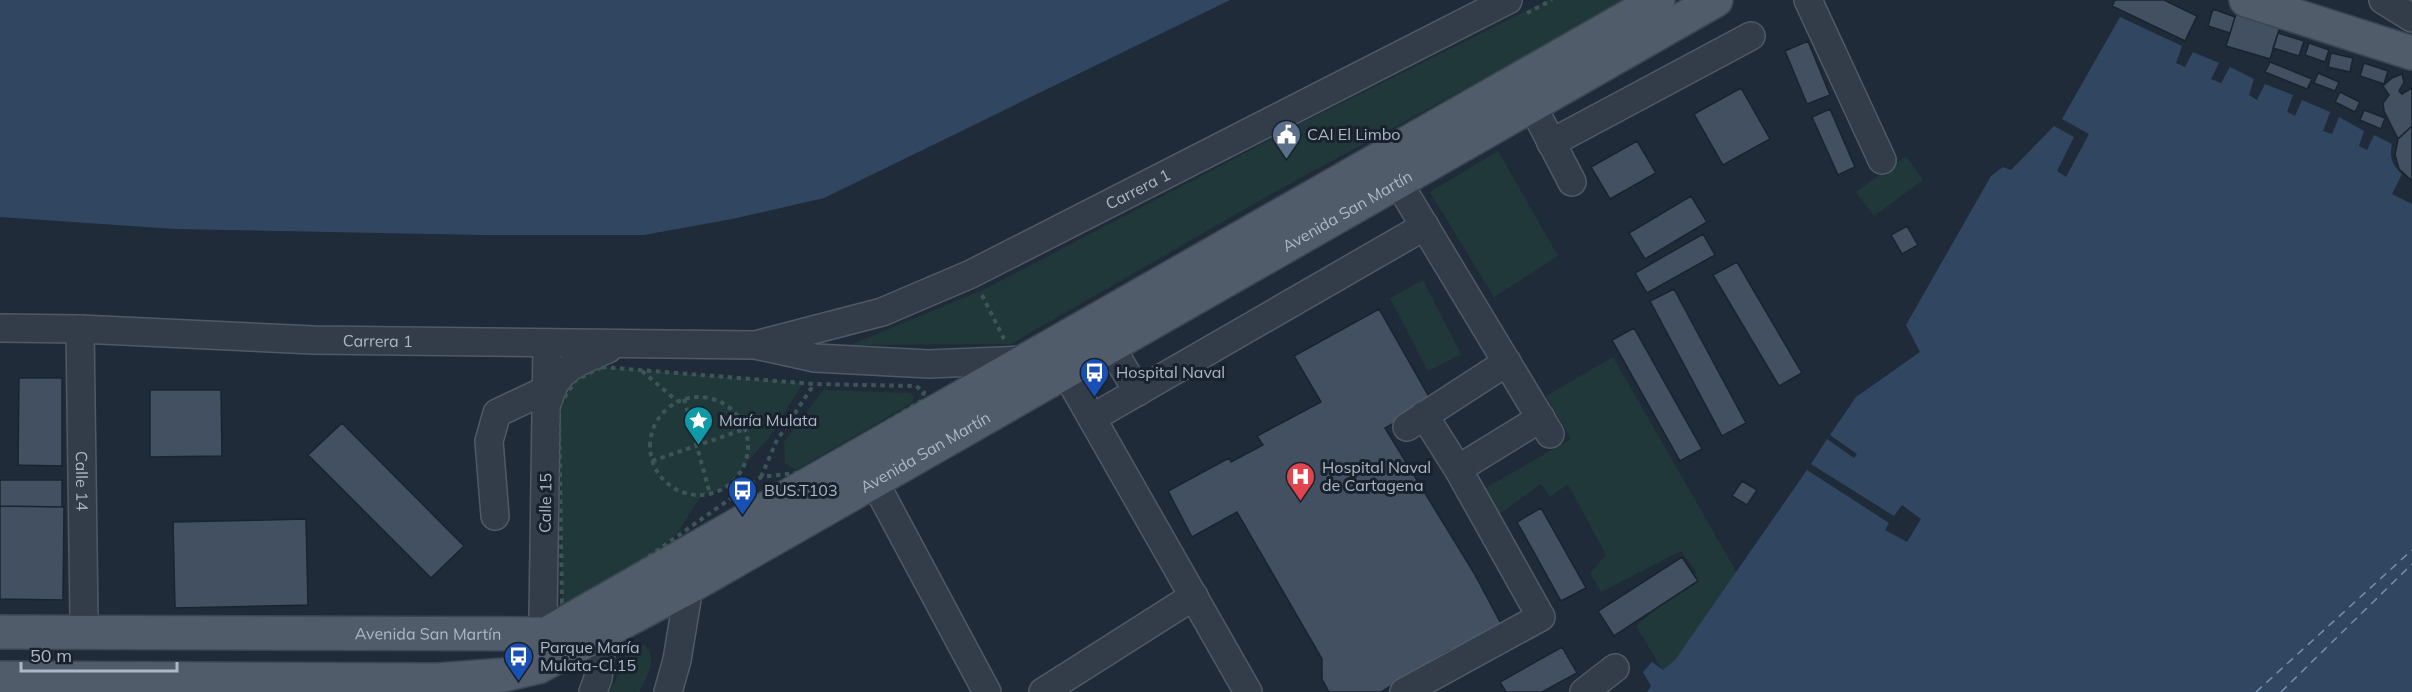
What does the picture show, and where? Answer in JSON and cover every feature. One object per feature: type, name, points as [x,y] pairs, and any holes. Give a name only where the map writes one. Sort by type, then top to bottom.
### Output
[{"type":"main road","name":"Avenida San Martín","points":[[0,678],[438,680],[503,675],[538,667],[551,646],[1017,355],[1658,0]]},
{"type":"main road","name":"Avenida San Martín","points":[[0,632],[551,646],[603,634],[1716,0]]},
{"type":"main road","points":[[2246,0],[2412,53]]},
{"type":"main road","points":[[2320,0],[2389,32],[2412,46]]},
{"type":"street","points":[[1808,0],[1882,160]]},
{"type":"street","points":[[2383,0],[2412,18]]},
{"type":"street","name":"Carrera 1","points":[[755,345],[882,312],[971,274],[1513,9]]},
{"type":"street","points":[[1551,143],[1751,36]]},
{"type":"street","points":[[1532,105],[1572,182]]},
{"type":"street","points":[[1398,182],[1545,426],[1458,469]]},
{"type":"street","points":[[1092,418],[1425,226]]},
{"type":"street","name":"Carrera 1","points":[[0,328],[80,329],[313,340],[755,345],[815,358],[928,364],[1017,355],[1065,372]]},
{"type":"street","name":"Calle 14","points":[[80,329],[84,619],[87,633]]},
{"type":"street","name":"Calle 15","points":[[547,344],[543,618],[551,646]]},
{"type":"street","points":[[495,516],[489,441],[496,413],[546,399],[558,378],[568,367],[618,345]]},
{"type":"street","points":[[1110,346],[1138,392]]},
{"type":"street","points":[[1404,692],[1541,617],[1458,469],[1416,421],[1507,362]]},
{"type":"street","points":[[1065,372],[1248,692]]},
{"type":"street","points":[[874,481],[987,692]]},
{"type":"street","points":[[668,692],[677,660],[689,587]]},
{"type":"street","points":[[1043,692],[1194,597]]},
{"type":"street","points":[[593,692],[598,678],[603,634]]},
{"type":"street","points":[[1584,692],[1615,668]]},
{"type":"path","points":[[1513,9],[1552,0]]},
{"type":"path","points":[[971,274],[1017,355]]},
{"type":"path","points":[[602,367],[641,371],[814,384],[916,386],[924,392],[921,401],[806,472],[761,477],[576,608],[562,603],[559,406],[576,380],[602,367]]},
{"type":"path","points":[[641,371],[677,401]]},
{"type":"path","points":[[761,477],[776,442],[814,384]]},
{"type":"path","points":[[708,397],[719,401],[735,412],[745,429],[748,449],[740,474],[722,490],[710,494],[691,495],[672,488],[662,479],[652,461],[650,442],[652,431],[663,411],[684,399],[708,397]]},
{"type":"path","points":[[684,399],[710,494]]},
{"type":"path","points":[[652,461],[745,429]]},
{"type":"green space","points":[[1548,0],[1629,0],[1271,194],[1011,344],[850,345],[985,289],[1300,124]]},
{"type":"green space","points":[[1498,151],[1558,256],[1494,297],[1430,192]]},
{"type":"green space","points":[[1906,156],[1923,180],[1874,216],[1856,192]]},
{"type":"green space","points":[[1423,280],[1461,354],[1428,371],[1390,298]]},
{"type":"green space","points":[[1613,357],[1737,573],[1675,660],[1663,671],[1636,626],[1697,573],[1681,551],[1601,592],[1590,573],[1606,555],[1568,484],[1550,497],[1541,484],[1498,515],[1482,490],[1571,439],[1546,396]]},
{"type":"green space","points":[[602,367],[803,383],[769,438],[745,464],[732,483],[722,490],[701,496],[674,538],[576,608],[562,603],[559,406],[576,380]]},
{"type":"green space","points":[[823,390],[909,393],[914,396],[912,403],[796,470],[785,463],[784,442]]},
{"type":"green space","points":[[635,644],[645,645],[651,656],[648,674],[639,692],[609,692],[619,674],[629,647]]},
{"type":"water","points":[[0,0],[1230,0],[824,198],[732,219],[644,235],[483,235],[175,229],[0,217]]},
{"type":"water","points":[[2120,17],[2182,46],[2176,63],[2185,67],[2193,52],[2219,63],[2211,79],[2221,83],[2230,67],[2254,79],[2249,95],[2257,100],[2265,84],[2293,95],[2287,112],[2295,116],[2302,100],[2330,112],[2323,131],[2332,134],[2339,117],[2364,131],[2359,146],[2367,150],[2374,135],[2392,144],[2392,160],[2402,174],[2392,194],[2412,204],[2412,692],[1647,692],[1651,686],[1643,672],[1652,662],[1663,670],[1675,660],[1807,470],[1889,523],[1885,530],[1907,542],[1921,519],[1902,505],[1894,516],[1811,464],[1827,439],[1854,458],[1857,454],[1830,435],[1856,397],[1920,352],[1906,325],[1991,176],[2003,167],[2011,170],[2054,126],[2074,137],[2057,171],[2066,177],[2089,134],[2062,119]]},
{"type":"building","points":[[2115,0],[2164,0],[2197,16],[2185,41],[2112,6]]},
{"type":"building","points":[[2213,9],[2235,17],[2230,33],[2208,26]]},
{"type":"building","points":[[2236,14],[2280,27],[2270,59],[2226,46]]},
{"type":"building","points":[[2278,33],[2304,41],[2299,56],[2273,48]]},
{"type":"building","points":[[1808,41],[1830,95],[1807,104],[1785,51]]},
{"type":"building","points":[[2309,43],[2329,50],[2325,62],[2305,55]]},
{"type":"building","points":[[2331,53],[2353,58],[2350,72],[2328,67]]},
{"type":"building","points":[[2270,62],[2312,79],[2307,89],[2265,72]]},
{"type":"building","points":[[2364,63],[2388,71],[2384,84],[2360,76]]},
{"type":"building","points":[[2318,73],[2339,82],[2335,91],[2314,83]]},
{"type":"building","points":[[2402,74],[2404,82],[2399,91],[2402,94],[2412,88],[2412,126],[2398,139],[2384,111],[2383,103],[2389,95],[2383,86],[2392,78]]},
{"type":"building","points":[[1741,88],[1770,139],[1723,165],[1694,114]]},
{"type":"building","points":[[2340,92],[2360,102],[2355,112],[2335,102]]},
{"type":"building","points":[[1830,109],[1855,167],[1838,175],[1812,117]]},
{"type":"building","points":[[2364,110],[2385,118],[2381,129],[2360,120]]},
{"type":"building","points":[[2412,126],[2412,181],[2399,169],[2395,155],[2398,139]]},
{"type":"building","points":[[1637,141],[1656,173],[1610,199],[1591,167]]},
{"type":"building","points":[[1691,196],[1707,222],[1645,259],[1629,233]]},
{"type":"building","points":[[1907,226],[1918,245],[1902,254],[1891,235]]},
{"type":"building","points":[[1703,234],[1715,255],[1647,293],[1635,273]]},
{"type":"building","points":[[1737,262],[1802,373],[1779,386],[1713,275]]},
{"type":"building","points":[[1674,289],[1746,423],[1722,436],[1650,301]]},
{"type":"building","name":"Hospital Naval de Cartagena","points":[[1379,309],[1432,402],[1385,428],[1474,573],[1506,633],[1458,661],[1450,650],[1381,692],[1329,692],[1322,679],[1322,659],[1237,512],[1192,537],[1168,491],[1229,458],[1231,462],[1263,445],[1257,436],[1321,402],[1294,356]]},
{"type":"building","points":[[1634,328],[1702,449],[1680,461],[1612,340]]},
{"type":"building","points":[[19,378],[62,378],[62,466],[18,465]]},
{"type":"building","points":[[150,390],[221,390],[222,456],[150,457]]},
{"type":"building","points":[[342,423],[464,546],[431,578],[308,455]]},
{"type":"building","points":[[0,480],[62,480],[62,507],[0,506]]},
{"type":"building","points":[[1742,481],[1757,490],[1747,505],[1732,496]]},
{"type":"building","points":[[0,506],[64,507],[63,600],[0,599]]},
{"type":"building","points":[[1541,508],[1586,588],[1561,601],[1517,522]]},
{"type":"building","points":[[306,519],[308,605],[175,608],[173,522]]},
{"type":"building","points":[[1682,557],[1698,581],[1614,636],[1598,611]]},
{"type":"building","points":[[1562,647],[1577,673],[1542,692],[1506,692],[1500,682]]},
{"type":"ferry route","points":[[2256,692],[2412,550]]},
{"type":"ferry route","points":[[2281,692],[2412,564]]},
{"type":"place","name":"CAI El Limbo","points":[[1286,160]]},
{"type":"place","name":"Hospital Naval","points":[[1095,398]]},
{"type":"place","name":"María Mulata","points":[[698,446]]},
{"type":"place","name":"Hospital Naval de Cartagena","points":[[1301,502]]},
{"type":"place","name":"BUS.T103","points":[[743,516]]},
{"type":"place","name":"Parque María Mulata-Cl.15","points":[[519,682]]}]
